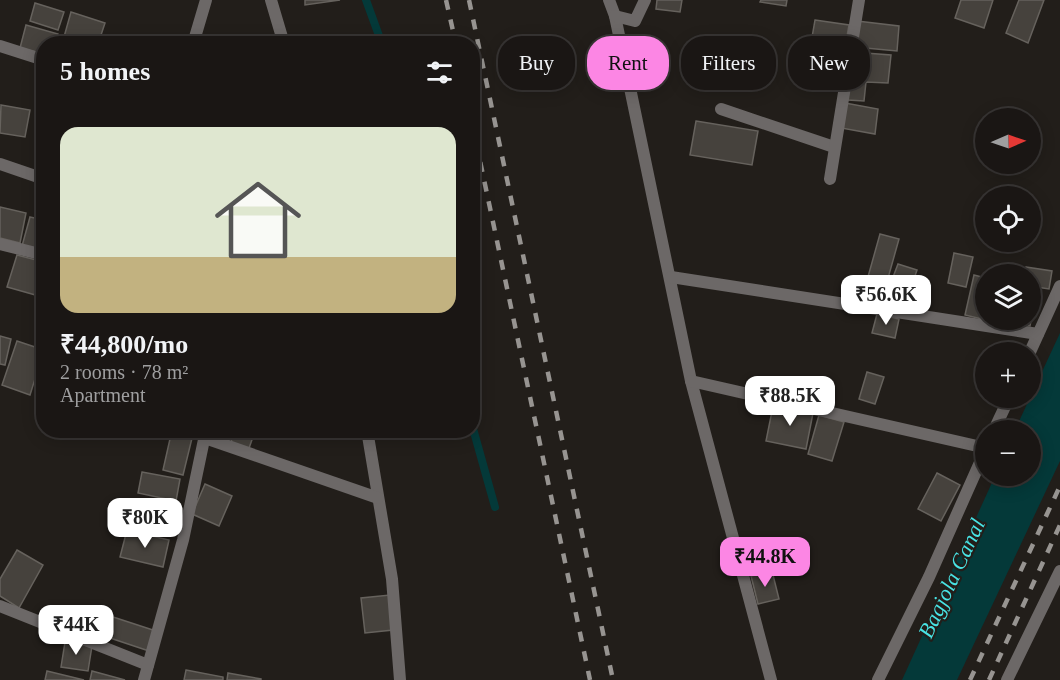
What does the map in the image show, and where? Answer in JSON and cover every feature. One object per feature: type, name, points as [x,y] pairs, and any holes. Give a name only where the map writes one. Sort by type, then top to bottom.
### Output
[{"type":"street","points":[[195,36],[206,0]]},
{"type":"street","points":[[271,0],[282,36]]},
{"type":"street","points":[[609,0],[615,16],[691,381],[771,680]]},
{"type":"street","points":[[615,16],[635,21],[645,0]]},
{"type":"street","points":[[830,179],[859,0]]},
{"type":"street","points":[[0,46],[36,57]]},
{"type":"street","points":[[721,109],[834,147]]},
{"type":"street","points":[[0,164],[36,176]]},
{"type":"street","points":[[0,244],[36,253]]},
{"type":"street","points":[[670,277],[1038,334]]},
{"type":"street","points":[[1034,342],[1060,286]]},
{"type":"street","points":[[691,381],[975,446]]},
{"type":"street","points":[[144,680],[183,540],[204,438]]},
{"type":"street","points":[[216,438],[378,498]]},
{"type":"street","points":[[368,438],[392,579],[400,680]]},
{"type":"street","points":[[878,680],[929,577],[975,473]]},
{"type":"street","points":[[1007,680],[1060,571]]},
{"type":"street","points":[[0,606],[148,665]]},
{"type":"water","name":"Bagjola Canal","points":[[1060,333],[1060,461],[957,680],[902,680],[990,486],[1041,486],[1041,420],[1020,420],[1025,408],[1041,408],[1041,374]]},
{"type":"building","points":[[305,0],[340,0],[305,5]]},
{"type":"building","points":[[657,0],[682,0],[680,12],[656,9]]},
{"type":"building","points":[[761,0],[787,0],[786,6],[760,2]]},
{"type":"building","points":[[961,0],[993,0],[984,28],[955,18]]},
{"type":"building","points":[[1019,0],[1044,0],[1028,43],[1006,33]]},
{"type":"building","points":[[35,3],[64,12],[58,30],[30,21]]},
{"type":"building","points":[[71,12],[105,23],[101,36],[64,36]]},
{"type":"building","points":[[815,20],[849,25],[847,36],[812,36]]},
{"type":"building","points":[[857,21],[899,26],[897,51],[870,48],[870,36],[856,36]]},
{"type":"building","points":[[26,25],[58,34],[58,36],[36,36],[36,52],[20,48]]},
{"type":"building","points":[[870,53],[891,55],[888,83],[870,82]]},
{"type":"building","points":[[849,90],[865,90],[864,101],[848,100]]},
{"type":"building","points":[[845,103],[878,109],[875,134],[841,128]]},
{"type":"building","points":[[1,105],[30,110],[25,137],[0,133]]},
{"type":"building","points":[[696,121],[758,131],[752,165],[690,155]]},
{"type":"building","points":[[0,207],[26,213],[20,243],[0,238]]},
{"type":"building","points":[[30,217],[36,218],[36,250],[22,246]]},
{"type":"building","points":[[880,234],[899,239],[883,296],[864,291]]},
{"type":"building","points":[[954,253],[973,257],[966,287],[948,283]]},
{"type":"building","points":[[17,255],[36,260],[36,295],[7,287]]},
{"type":"building","points":[[898,264],[917,270],[907,300],[887,293]]},
{"type":"building","points":[[1041,269],[1052,271],[1049,289],[1041,288]]},
{"type":"building","points":[[974,275],[975,317],[965,315]]},
{"type":"building","points":[[877,314],[899,319],[895,338],[872,333]]},
{"type":"building","points":[[0,336],[11,339],[5,365],[0,364]]},
{"type":"building","points":[[17,341],[36,347],[36,376],[30,395],[2,385]]},
{"type":"building","points":[[867,372],[884,377],[875,404],[859,399]]},
{"type":"building","points":[[773,406],[813,413],[806,449],[766,441]]},
{"type":"building","points":[[819,415],[844,422],[832,461],[808,454]]},
{"type":"building","points":[[170,438],[192,438],[183,475],[163,470]]},
{"type":"building","points":[[232,438],[253,438],[248,451],[230,445]]},
{"type":"building","points":[[142,472],[180,479],[176,501],[138,493]]},
{"type":"building","points":[[937,473],[960,485],[941,521],[918,509]]},
{"type":"building","points":[[205,484],[232,496],[219,526],[192,514]]},
{"type":"building","points":[[127,530],[169,540],[163,567],[120,557]]},
{"type":"building","points":[[17,550],[43,565],[19,608],[0,596],[0,579]]},
{"type":"building","points":[[772,571],[779,599],[758,604],[751,576]]},
{"type":"building","points":[[390,595],[393,630],[365,633],[361,598]]},
{"type":"building","points":[[107,615],[156,631],[149,651],[101,635]]},
{"type":"building","points":[[65,642],[92,646],[88,671],[61,667]]},
{"type":"building","points":[[186,670],[223,677],[223,680],[184,680]]},
{"type":"building","points":[[47,671],[84,680],[45,680]]},
{"type":"building","points":[[92,671],[125,680],[90,680]]},
{"type":"building","points":[[228,673],[261,679],[261,680],[227,680]]},
{"type":"waterway","points":[[366,0],[379,36]]},
{"type":"waterway","points":[[476,438],[495,507]]},
{"type":"railway","points":[[446,0],[454,36]]},
{"type":"railway","points":[[469,0],[477,36]]},
{"type":"railway","points":[[480,52],[613,680]]},
{"type":"railway","points":[[480,161],[590,680]]},
{"type":"railway","points":[[970,680],[1060,486]]},
{"type":"railway","points":[[989,680],[1060,525]]}]
